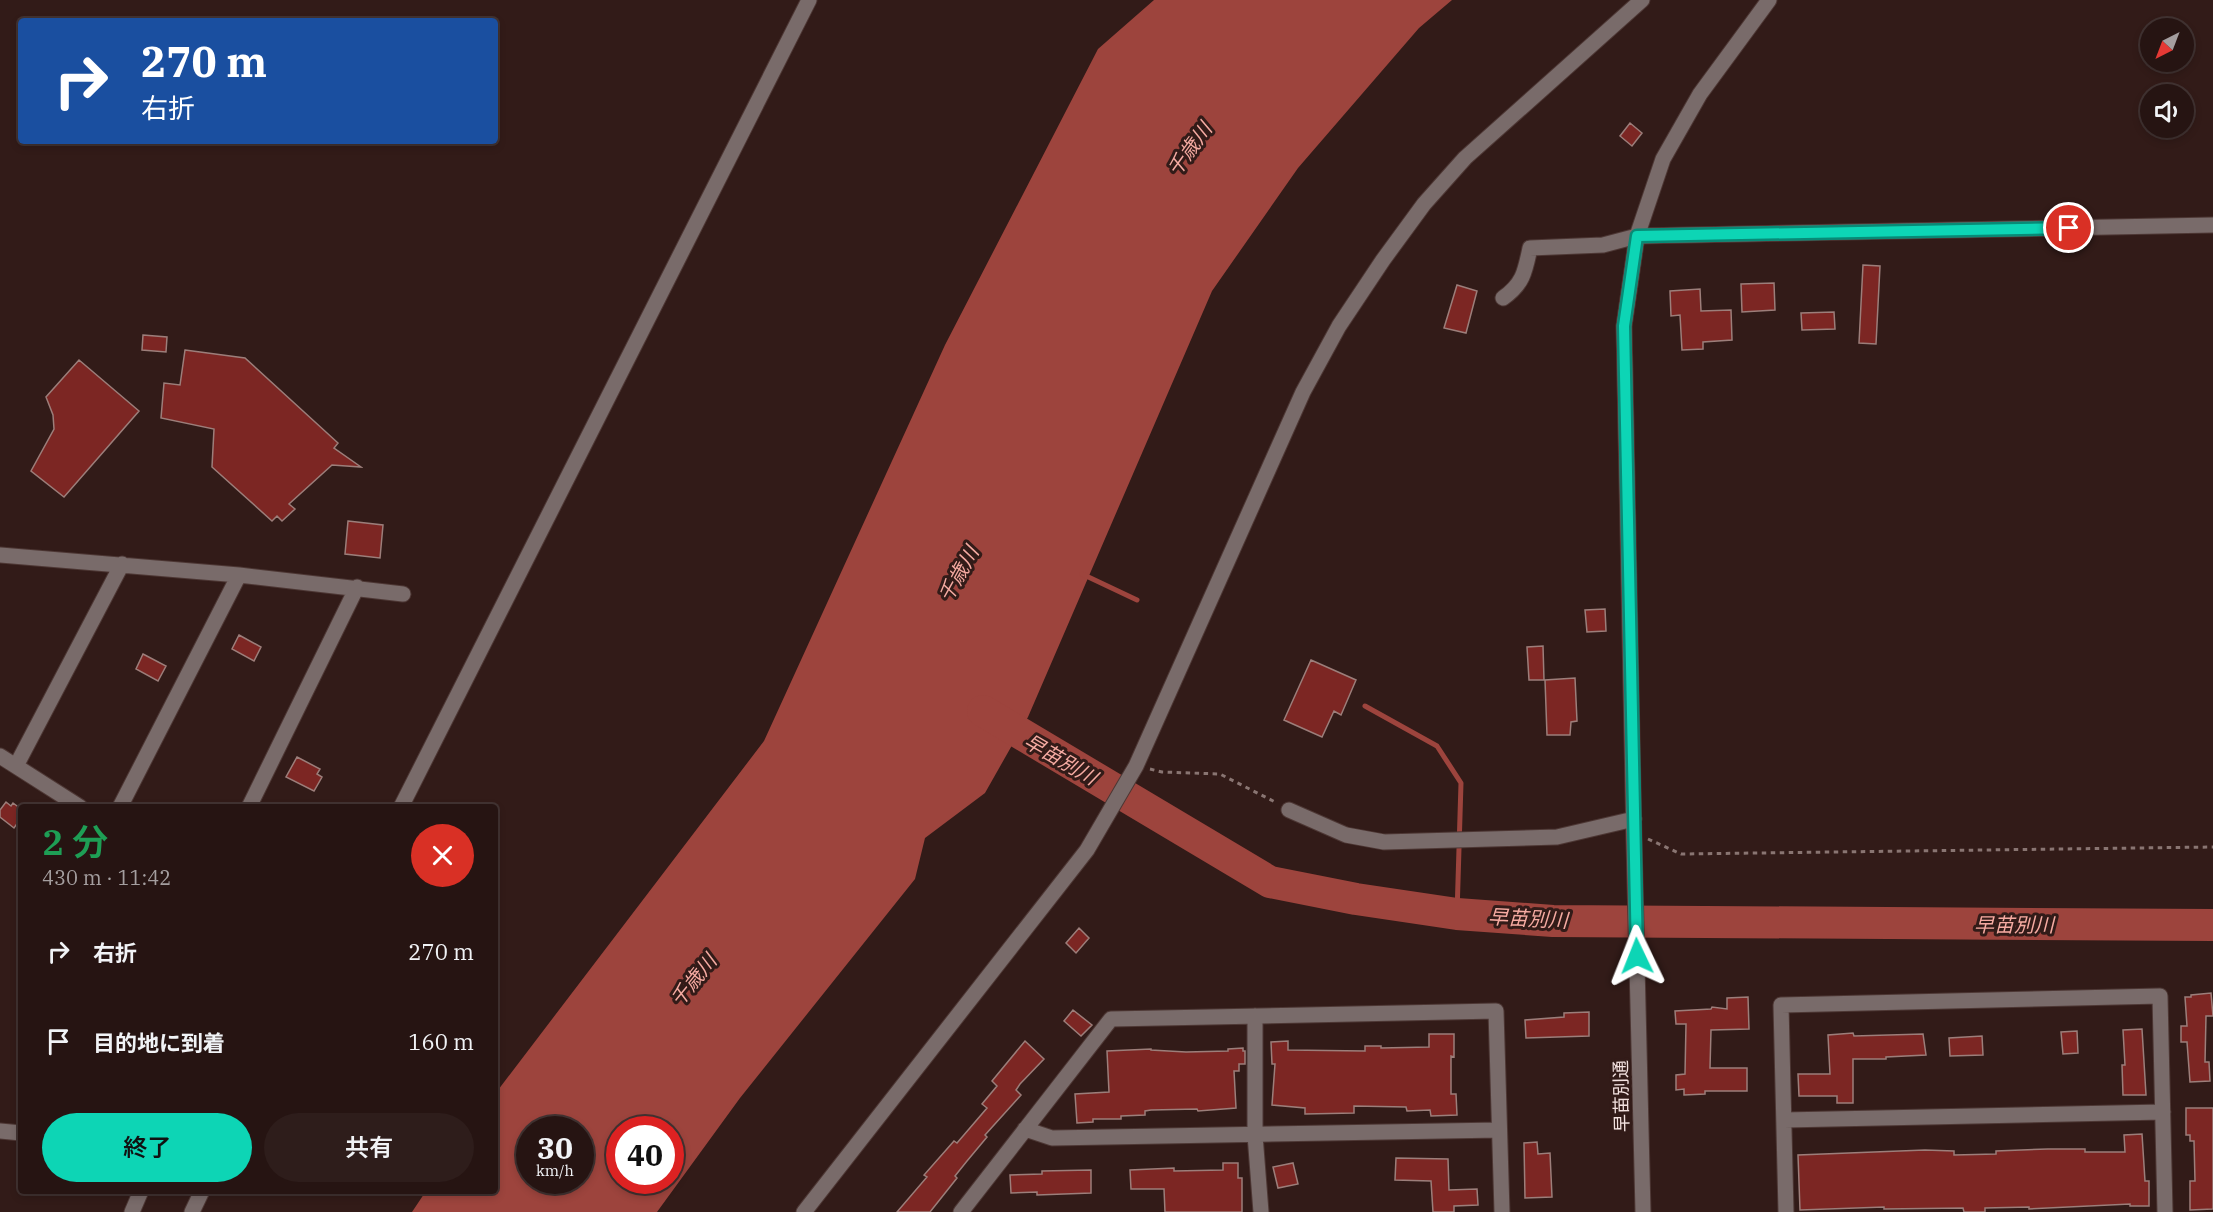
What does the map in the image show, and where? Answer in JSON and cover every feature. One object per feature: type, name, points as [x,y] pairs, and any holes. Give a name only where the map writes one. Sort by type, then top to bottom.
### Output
[{"type":"street","points":[[403,804],[809,0]]},
{"type":"street","points":[[804,1212],[1087,850],[1136,766],[1303,392],[1339,326],[1424,204],[1465,158],[1642,0]]},
{"type":"street","name":"早苗別通","points":[[1643,1212],[1624,326],[1637,236],[1663,159],[1701,94],[1769,0]]},
{"type":"street","points":[[1503,298],[1517,288],[1525,272],[1530,248],[1603,245],[1637,236],[2213,225]]},
{"type":"street","points":[[0,555],[239,575],[403,594]]},
{"type":"street","points":[[16,766],[122,564]]},
{"type":"street","points":[[122,804],[239,575]]},
{"type":"street","points":[[250,804],[357,587]]},
{"type":"street","points":[[0,756],[75,804]]},
{"type":"street","points":[[1289,810],[1346,836],[1384,842],[1557,837],[1634,831]]},
{"type":"street","points":[[1786,1212],[1781,1005],[2160,996],[2165,1212]]},
{"type":"street","points":[[961,1212],[1111,1019],[1496,1011],[1502,1212]]},
{"type":"street","points":[[1255,1016],[1255,1135],[1262,1212]]},
{"type":"street","points":[[1784,1120],[2163,1112]]},
{"type":"street","points":[[1025,1129],[1052,1138],[1499,1130]]},
{"type":"street","points":[[0,1131],[18,1133]]},
{"type":"street","points":[[132,1212],[140,1194]]},
{"type":"street","points":[[192,1212],[201,1194]]},
{"type":"path","points":[[1136,766],[1162,771],[1220,774],[1259,792],[1289,810]]},
{"type":"path","points":[[1634,831],[1680,854],[2213,847]]},
{"type":"water","name":"千歳川","points":[[1154,0],[1452,0],[1419,28],[1298,168],[1212,291],[1028,717],[985,793],[925,838],[915,879],[740,1098],[684,1175],[684,1116],[606,1116],[606,1194],[670,1194],[657,1212],[412,1212],[424,1194],[498,1194],[498,1090],[764,741],[945,345],[1098,49]]},
{"type":"building","points":[[1630,123],[1642,133],[1632,146],[1620,136]]},
{"type":"building","points":[[1863,265],[1880,266],[1876,344],[1859,343]]},
{"type":"building","points":[[1774,283],[1775,310],[1742,312],[1741,284]]},
{"type":"building","points":[[1457,285],[1477,291],[1466,333],[1444,328]]},
{"type":"building","points":[[1700,289],[1701,311],[1731,310],[1732,340],[1703,342],[1703,349],[1682,350],[1680,315],[1671,316],[1670,291]]},
{"type":"building","points":[[1834,312],[1835,329],[1802,330],[1801,313]]},
{"type":"building","points":[[143,335],[167,337],[166,352],[142,350]]},
{"type":"building","points":[[185,350],[245,358],[338,443],[334,448],[361,467],[332,465],[289,504],[295,509],[282,521],[277,516],[272,521],[212,467],[214,429],[161,418],[164,383],[180,385]]},
{"type":"building","points":[[79,360],[139,411],[64,497],[31,471],[54,429],[53,415],[46,397]]},
{"type":"building","points":[[348,521],[383,525],[380,558],[345,554]]},
{"type":"building","points":[[1605,609],[1606,631],[1587,632],[1585,610]]},
{"type":"building","points":[[239,635],[261,647],[254,661],[232,649]]},
{"type":"building","points":[[1543,646],[1544,680],[1529,680],[1527,647]]},
{"type":"building","points":[[143,654],[166,666],[158,681],[136,669]]},
{"type":"building","points":[[1311,660],[1356,680],[1341,715],[1334,711],[1322,737],[1284,720]]},
{"type":"building","points":[[1575,678],[1577,721],[1571,722],[1570,735],[1547,735],[1545,680]]},
{"type":"building","points":[[297,757],[320,769],[317,774],[322,777],[314,791],[286,777]]},
{"type":"building","points":[[6,802],[11,806],[13,803],[18,807],[18,822],[14,828],[0,817],[0,810]]},
{"type":"building","points":[[1079,928],[1089,938],[1076,953],[1066,943]]},
{"type":"building","points":[[2211,993],[2213,1016],[2206,1016],[2205,1062],[2209,1062],[2210,1081],[2190,1082],[2187,1042],[2181,1042],[2181,1026],[2187,1026],[2185,997]]},
{"type":"building","points":[[1748,997],[1749,1029],[1711,1030],[1710,1068],[1747,1068],[1747,1091],[1705,1091],[1705,1094],[1684,1095],[1684,1089],[1676,1090],[1676,1075],[1685,1074],[1686,1024],[1676,1024],[1675,1011],[1711,1009],[1712,1007],[1727,1009],[1727,998]]},
{"type":"building","points":[[1073,1010],[1092,1025],[1081,1036],[1064,1021]]},
{"type":"building","points":[[1589,1012],[1589,1036],[1526,1038],[1525,1020],[1564,1017],[1564,1013]]},
{"type":"building","points":[[2142,1029],[2146,1095],[2123,1095],[2122,1065],[2125,1065],[2123,1030]]},
{"type":"building","points":[[2077,1031],[2078,1053],[2063,1054],[2061,1032]]},
{"type":"building","points":[[1853,1033],[1854,1036],[1923,1034],[1926,1055],[1886,1057],[1886,1059],[1853,1059],[1853,1103],[1837,1103],[1837,1096],[1799,1096],[1798,1074],[1830,1074],[1828,1035]]},
{"type":"building","points":[[1429,1034],[1454,1034],[1454,1057],[1451,1056],[1451,1094],[1456,1094],[1457,1115],[1431,1116],[1430,1110],[1407,1111],[1406,1107],[1354,1106],[1354,1113],[1305,1114],[1305,1108],[1272,1105],[1275,1064],[1272,1064],[1271,1042],[1288,1041],[1288,1050],[1365,1051],[1365,1046],[1429,1047]]},
{"type":"building","points":[[1982,1036],[1983,1055],[1950,1056],[1949,1038]]},
{"type":"building","points":[[1025,1041],[1044,1059],[1016,1090],[1021,1095],[985,1135],[987,1137],[955,1176],[957,1178],[930,1212],[897,1212],[927,1177],[924,1175],[954,1141],[957,1143],[987,1108],[982,1104],[997,1086],[992,1081]]},
{"type":"building","points":[[1243,1048],[1245,1064],[1239,1064],[1239,1071],[1234,1071],[1236,1108],[1198,1111],[1197,1109],[1151,1110],[1145,1111],[1145,1115],[1121,1116],[1121,1119],[1093,1119],[1093,1122],[1077,1123],[1075,1094],[1109,1092],[1107,1051],[1151,1049],[1186,1052],[1228,1051],[1228,1049]]},
{"type":"building","points":[[2186,1108],[2213,1108],[2213,1209],[2190,1210],[2190,1181],[2195,1181],[2194,1141],[2190,1141],[2190,1135],[2186,1135]]},
{"type":"building","points":[[2142,1134],[2145,1181],[2149,1181],[2149,1206],[2130,1206],[2130,1204],[2029,1209],[2029,1207],[1985,1208],[1985,1212],[1964,1212],[1963,1208],[1884,1209],[1884,1207],[1800,1210],[1798,1155],[1925,1150],[1954,1151],[1954,1155],[2048,1149],[2125,1152],[2124,1135]]},
{"type":"building","points":[[1537,1142],[1538,1154],[1550,1153],[1552,1197],[1525,1198],[1524,1143]]},
{"type":"building","points":[[1396,1158],[1448,1159],[1449,1190],[1477,1189],[1478,1205],[1454,1206],[1454,1212],[1433,1212],[1431,1181],[1395,1180]]},
{"type":"building","points":[[1223,1163],[1238,1163],[1238,1178],[1242,1178],[1242,1212],[1165,1212],[1164,1189],[1131,1189],[1130,1170],[1174,1168],[1174,1171],[1223,1170]]},
{"type":"building","points":[[1293,1163],[1298,1184],[1278,1188],[1273,1167]]},
{"type":"building","points":[[1091,1170],[1091,1193],[1037,1195],[1037,1192],[1011,1193],[1010,1175],[1042,1174],[1042,1171]]},
{"type":"waterway","points":[[1082,574],[1137,600]]},
{"type":"waterway","points":[[1365,706],[1437,746],[1461,783],[1457,914]]},
{"type":"waterway","name":"早苗別川","points":[[983,711],[1270,882],[1356,899],[1457,914],[1553,921],[2213,925]]},
{"type":"route","points":[[1637,956],[1624,326],[1637,236],[2069,228]]}]
